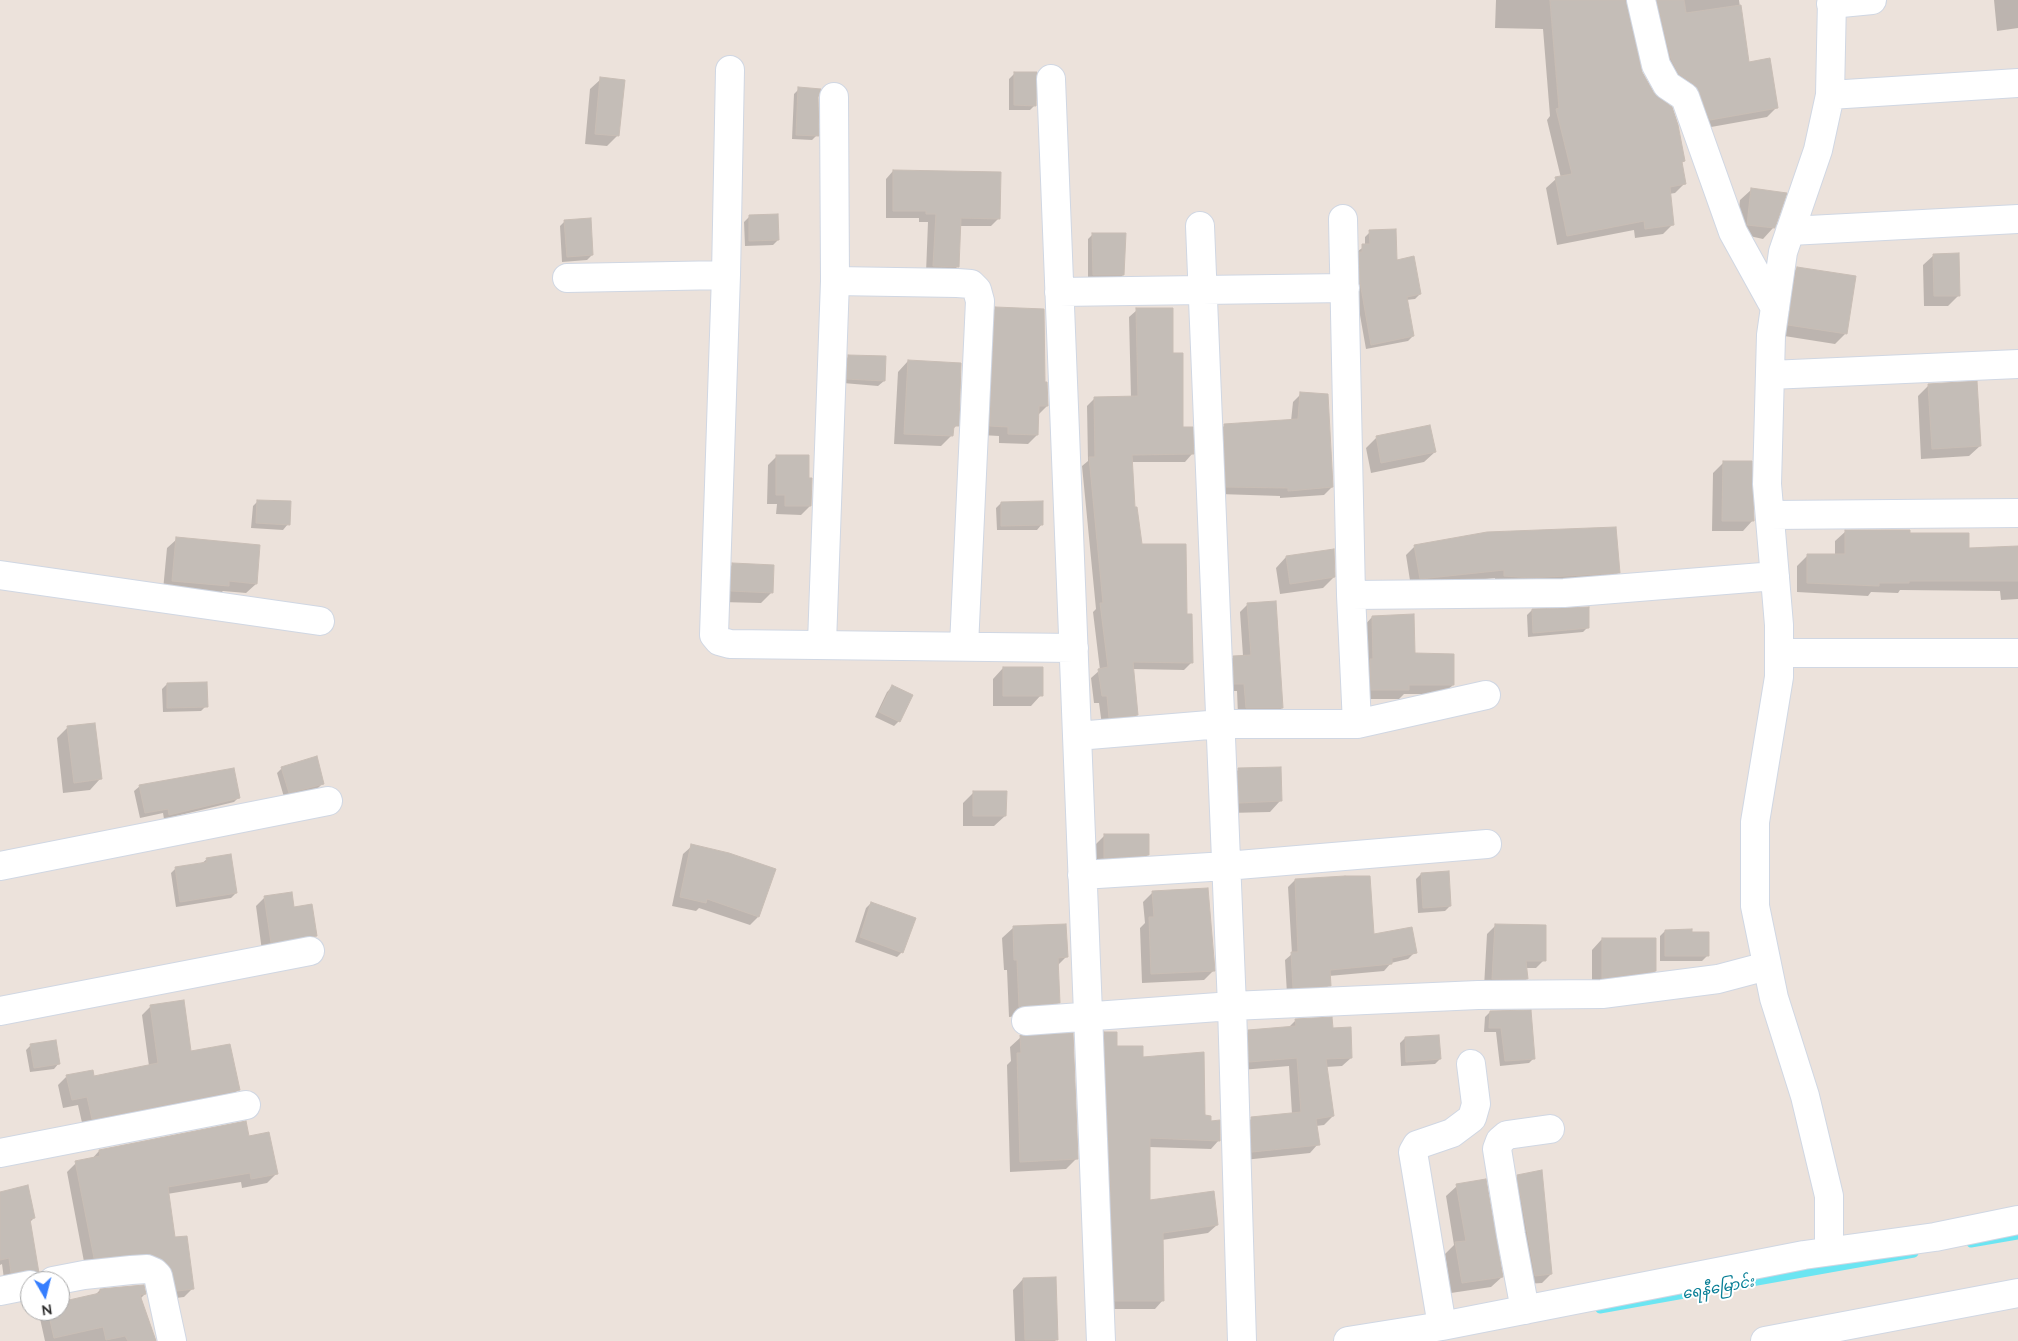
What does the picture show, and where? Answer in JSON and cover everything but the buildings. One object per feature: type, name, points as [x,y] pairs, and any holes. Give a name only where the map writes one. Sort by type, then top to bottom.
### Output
[{"type":"street","points":[[1641,0],[1656,65],[1668,85],[1685,97],[1733,232],[1775,308]]},
{"type":"street","points":[[1830,1251],[1828,1196],[1823,1171],[1805,1096],[1774,998],[1755,906],[1756,822],[1779,676],[1775,576],[1767,484],[1771,335],[1783,252],[1818,150],[1830,95],[1831,2],[1872,0]]},
{"type":"street","points":[[730,70],[726,275],[714,635],[719,641],[730,644],[822,643],[1074,648]]},
{"type":"street","points":[[1051,79],[1101,1341]]},
{"type":"street","points":[[1830,95],[2018,83]]},
{"type":"street","points":[[822,643],[835,281],[834,97]]},
{"type":"street","points":[[1343,219],[1351,595],[1357,724]]},
{"type":"street","points":[[1790,230],[2018,219]]},
{"type":"street","points":[[1200,226],[1232,1006],[1242,1341]]},
{"type":"street","points":[[567,278],[726,275]]},
{"type":"street","points":[[835,281],[956,283],[971,284],[977,290],[980,301],[964,646]]},
{"type":"street","points":[[1059,292],[1203,292],[1344,288]]},
{"type":"street","points":[[1770,374],[2018,364]]},
{"type":"street","points":[[1770,515],[2018,513]]},
{"type":"street","points":[[0,575],[320,621]]},
{"type":"street","points":[[1351,595],[1564,592],[1775,576]]},
{"type":"street","points":[[1779,653],[2018,652]]},
{"type":"street","points":[[1077,736],[1221,724],[1357,724],[1486,695]]},
{"type":"street","points":[[0,866],[328,801]]},
{"type":"street","points":[[1082,875],[1226,866],[1487,844]]},
{"type":"street","points":[[0,1011],[310,951]]},
{"type":"street","points":[[1026,1021],[1232,1006],[1478,995],[1602,994],[1718,979],[1767,966]]},
{"type":"street","points":[[1442,1326],[1413,1152],[1418,1145],[1452,1133],[1472,1118],[1476,1104],[1471,1064]]},
{"type":"street","points":[[0,1153],[246,1105]]},
{"type":"street","points":[[1525,1310],[1510,1235],[1497,1148],[1500,1141],[1507,1135],[1550,1129]]},
{"type":"street","points":[[1348,1341],[1442,1326],[1830,1251],[1935,1237],[2018,1220]]},
{"type":"street","points":[[70,1278],[131,1270],[147,1269],[154,1272],[158,1276],[172,1341]]},
{"type":"street","points":[[0,1291],[20,1287]]},
{"type":"street","points":[[1765,1341],[2018,1293]]},
{"type":"waterway","name":"ရေနီမြောင်း","points":[[1971,1243],[2018,1235]]},
{"type":"waterway","name":"ရေနီမြောင်း","points":[[1600,1309],[1914,1253]]}]
